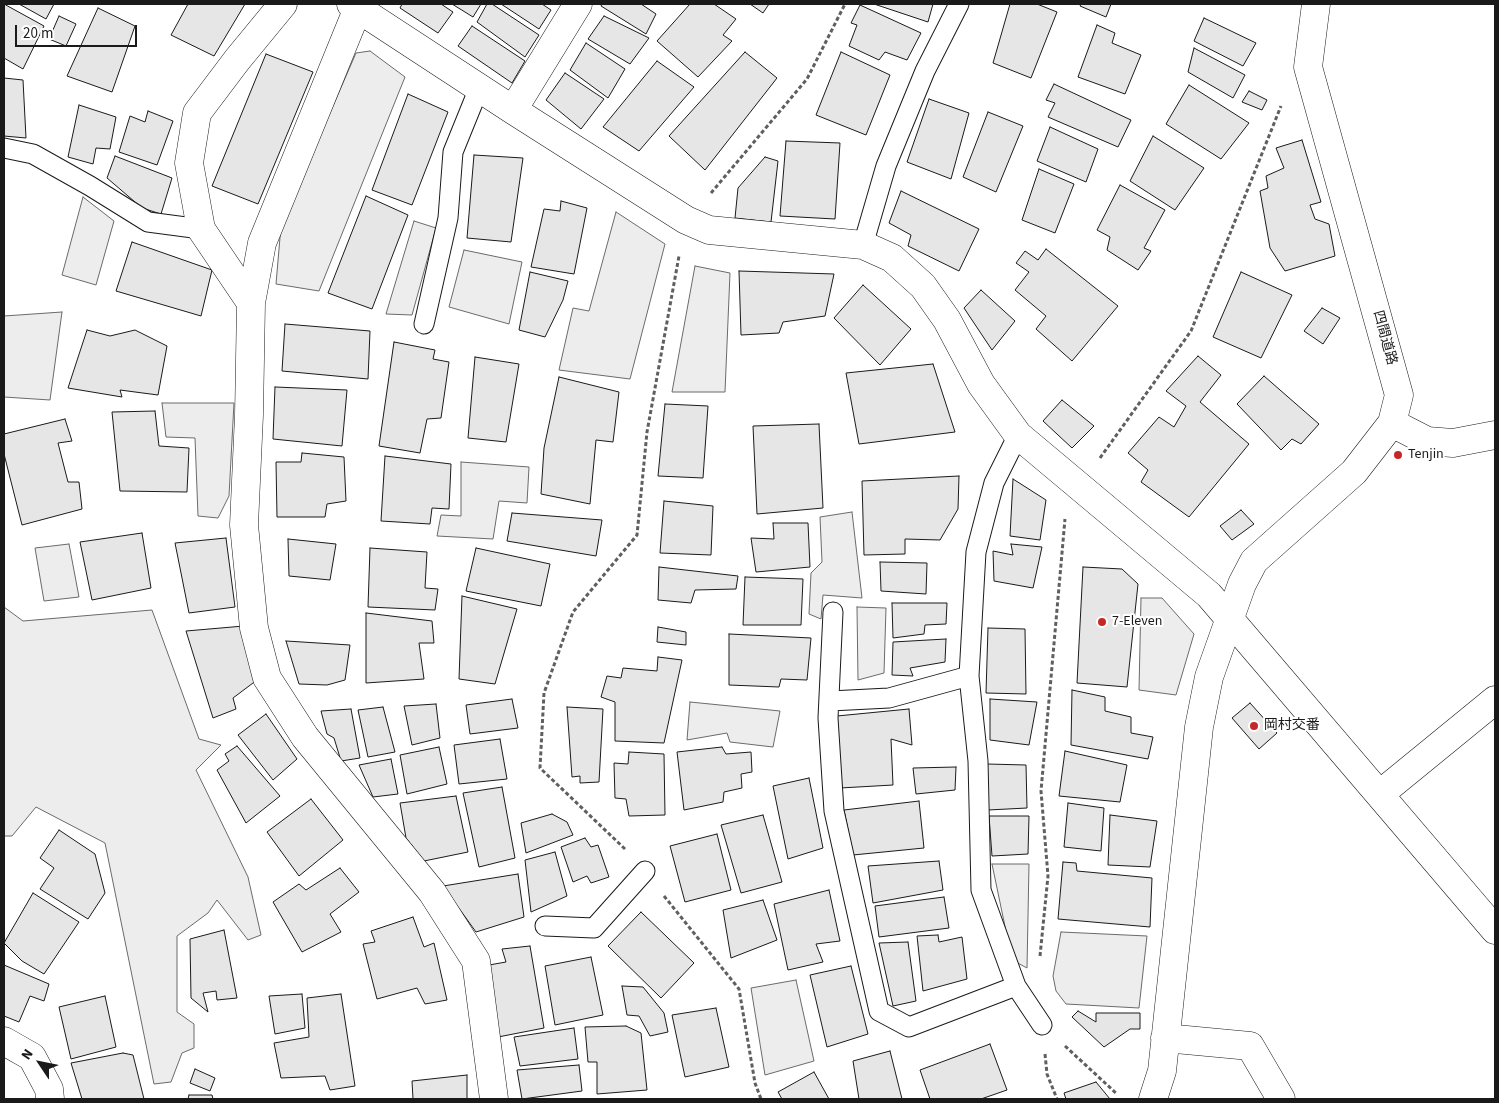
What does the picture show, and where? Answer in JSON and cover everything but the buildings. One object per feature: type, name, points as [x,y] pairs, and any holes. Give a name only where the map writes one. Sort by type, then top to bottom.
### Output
[{"type":"street","points":[[251,303],[201,229],[189,163],[197,113],[283,4]]},
{"type":"street","points":[[513,110],[578,4]]},
{"type":"street","name":"四間道路","points":[[1153,1099],[1162,1071],[1199,727],[1209,677],[1242,584],[1254,562],[1354,472],[1392,423],[1399,395],[1308,67],[1316,4]]},
{"type":"street","points":[[494,1099],[476,961],[432,892],[305,737],[267,678],[254,628],[244,525],[251,303],[262,243],[357,5],[479,88],[686,220],[709,230],[863,244],[892,258],[923,286],[947,320],[981,384],[1018,435],[1209,595],[1495,930]]},
{"type":"street","points":[[1392,423],[1427,441],[1453,444],[1495,435]]},
{"type":"street","points":[[1380,794],[1495,700]]},
{"type":"street","points":[[1165,1038],[1250,1046],[1281,1099]]},
{"type":"street","points":[[4,1041],[32,1057],[48,1089],[50,1099]]},
{"type":"lane","points":[[863,244],[886,166],[925,71],[959,4]]},
{"type":"lane","points":[[424,324],[448,218],[453,152],[479,88]]},
{"type":"lane","points":[[4,148],[33,154],[49,162],[148,222],[201,229]]},
{"type":"lane","points":[[1018,435],[994,484],[976,552],[969,676],[978,761],[982,890],[1016,986],[1042,1025]]},
{"type":"lane","points":[[833,612],[828,718],[834,810],[879,1011],[909,1027],[1016,986]]},
{"type":"lane","points":[[830,700],[889,698],[969,676]]},
{"type":"lane","points":[[544,926],[594,928],[645,871]]},
{"type":"path","points":[[761,1099],[755,1083],[739,989],[622,845],[540,768],[544,692],[573,612],[638,535],[647,432],[686,220],[746,153],[808,79],[845,4]]},
{"type":"path","points":[[1039,965],[1048,876],[1041,790],[1064,521],[1079,486],[1191,331],[1282,103],[1308,67]]},
{"type":"path","points":[[1042,1025],[1047,1074],[1057,1099]]},
{"type":"path","points":[[1042,1025],[1123,1099]]},
{"type":"shaded area","points":[[370,51],[405,77],[319,291],[276,284],[281,226],[356,53]]},
{"type":"shaded area","points":[[83,197],[114,221],[96,285],[62,275]]},
{"type":"shaded area","points":[[616,212],[665,244],[630,379],[559,370],[573,308],[589,311]]},
{"type":"shaded area","points":[[414,221],[436,228],[412,315],[386,314]]},
{"type":"shaded area","points":[[464,250],[522,262],[509,324],[449,307]]},
{"type":"shaded area","points":[[695,266],[730,273],[725,392],[672,392]]},
{"type":"shaded area","points":[[62,312],[50,400],[4,397],[4,316]]},
{"type":"shaded area","points":[[162,403],[234,403],[229,496],[218,518],[198,516],[195,438],[166,437]]},
{"type":"shaded area","points":[[461,462],[529,467],[527,503],[499,501],[493,539],[437,536],[441,515],[461,516]]},
{"type":"shaded area","points":[[852,512],[862,598],[823,595],[821,619],[809,614],[811,573],[822,562],[820,517]]},
{"type":"shaded area","points":[[69,544],[79,597],[44,601],[35,548]]},
{"type":"shaded area","points":[[1141,598],[1162,598],[1194,634],[1176,695],[1139,690]]},
{"type":"shaded area","points":[[4,607],[23,621],[152,610],[199,739],[221,745],[196,770],[248,877],[261,935],[248,940],[217,900],[208,913],[177,936],[177,1012],[194,1024],[194,1048],[182,1053],[171,1082],[154,1084],[105,843],[36,807],[12,836],[4,836]]},
{"type":"shaded area","points":[[857,607],[886,608],[884,673],[858,680]]},
{"type":"shaded area","points":[[690,702],[780,711],[773,747],[730,742],[727,733],[687,740]]},
{"type":"shaded area","points":[[992,864],[1029,864],[1027,968],[1012,960]]},
{"type":"shaded area","points":[[1061,932],[1147,936],[1139,1008],[1066,1004],[1056,991],[1053,976]]},
{"type":"shaded area","points":[[796,980],[814,1061],[765,1075],[751,988]]},
{"type":"place","name":"Tenjin","points":[[1398,455]]},
{"type":"place","name":"7-Eleven","points":[[1102,622]]},
{"type":"place","name":"岡村交番","points":[[1254,726]]}]
